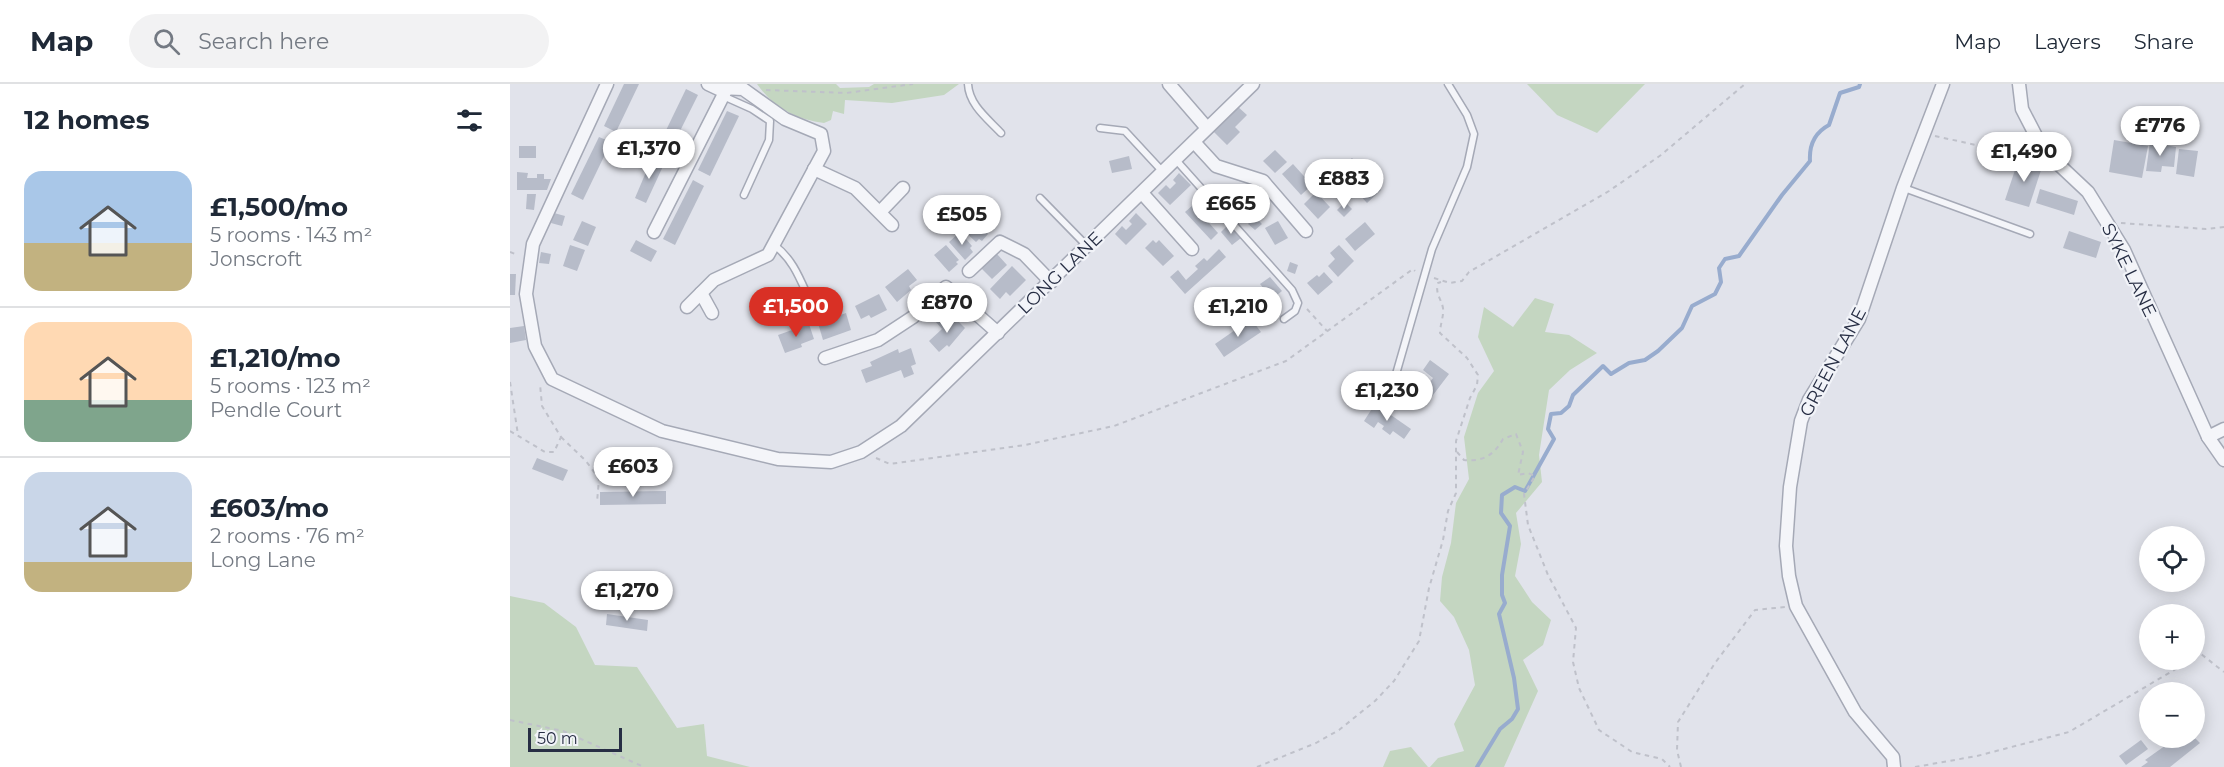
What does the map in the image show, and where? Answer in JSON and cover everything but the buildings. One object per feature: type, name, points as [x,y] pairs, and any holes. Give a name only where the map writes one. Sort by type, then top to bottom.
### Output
[{"type":"street","name":"LONG LANE","points":[[607,84],[533,244],[526,294],[535,346],[552,379],[662,431],[778,459],[831,462],[861,452],[901,426],[1253,84]]},
{"type":"street","points":[[1169,84],[1207,128]]},
{"type":"street","name":"GREEN LANE","points":[[1894,767],[1893,757],[1849,703],[1796,606],[1789,576],[1786,546],[1790,487],[1801,421],[1809,400],[1859,319],[1903,188],[1943,84]]},
{"type":"street","name":"SYKE LANE","points":[[2019,84],[2022,109],[2037,138],[2055,161],[2088,192],[2124,250],[2208,437],[2224,460]]},
{"type":"street","points":[[654,232],[716,89],[746,86],[786,118],[821,134],[824,151],[768,255],[714,280],[687,307]]},
{"type":"street","points":[[1194,142],[1216,166],[1263,181],[1306,231]]},
{"type":"street","points":[[814,169],[855,188],[892,225]]},
{"type":"street","points":[[880,212],[903,188]]},
{"type":"street","points":[[1142,193],[1192,249]]},
{"type":"street","points":[[969,271],[1000,242],[1024,254],[1051,282]]},
{"type":"street","points":[[825,358],[878,340],[913,317],[946,287],[998,333]]},
{"type":"street","points":[[701,293],[712,313]]},
{"type":"street","points":[[2208,437],[2224,429]]},
{"type":"lane","points":[[968,84],[969,94],[976,106],[1001,133]]},
{"type":"lane","points":[[1416,388],[1403,403],[1390,395],[1432,249],[1467,167],[1474,134],[1467,115],[1448,84]]},
{"type":"lane","points":[[716,89],[770,121],[770,140],[744,195]]},
{"type":"lane","points":[[1100,128],[1125,131],[1163,172]]},
{"type":"lane","points":[[1176,160],[1252,243],[1297,298],[1295,311],[1284,319]]},
{"type":"lane","points":[[1903,188],[2030,234]]},
{"type":"lane","points":[[1040,198],[1087,246]]},
{"type":"lane","points":[[774,245],[786,254],[794,265],[810,301]]},
{"type":"path","points":[[766,90],[846,93],[913,84]]},
{"type":"path","points":[[861,452],[890,464],[1025,445],[1114,426],[1286,361],[1413,269],[1441,282],[1462,280],[1468,272],[1609,191],[1661,155],[1745,84]]},
{"type":"path","points":[[1924,133],[2003,151],[2046,165]]},
{"type":"path","points":[[2106,222],[2206,229],[2224,227]]},
{"type":"path","points":[[1257,767],[1316,743],[1339,730],[1375,701],[1403,669],[1419,641],[1448,511],[1456,493],[1455,442],[1470,398],[1477,385],[1478,375],[1467,358],[1440,333],[1443,309],[1436,292],[1441,282]]},
{"type":"path","points":[[1297,298],[1327,331]]},
{"type":"path","points":[[539,378],[542,406],[561,437],[599,479],[597,502]]},
{"type":"path","points":[[510,382],[519,438]]},
{"type":"path","points":[[510,431],[545,452],[554,452],[561,437]]},
{"type":"path","points":[[1455,442],[1457,452],[1464,460],[1475,461],[1496,452],[1503,439],[1516,434],[1523,452],[1518,475],[1528,473],[1535,477],[1524,495],[1528,525],[1548,575],[1576,628],[1573,662],[1579,688],[1599,730],[1632,752],[1662,759],[1670,767]]},
{"type":"path","points":[[1681,767],[1677,750],[1678,722],[1714,663],[1755,610],[1796,606]]},
{"type":"path","points":[[2205,657],[2224,672]]},
{"type":"path","points":[[1915,767],[1977,756],[2069,732],[2174,670]]},
{"type":"path","points":[[510,720],[563,731],[644,767]]},
{"type":"green space","points":[[757,84],[836,84],[840,88],[869,87],[874,84],[959,84],[944,95],[892,103],[845,100],[844,114],[833,111],[831,120],[824,123],[804,119],[786,111],[770,99]]},
{"type":"green space","points":[[1527,84],[1645,84],[1597,133],[1557,115]]},
{"type":"green space","points":[[1535,298],[1554,304],[1545,332],[1569,335],[1597,353],[1570,370],[1549,390],[1539,455],[1542,482],[1516,513],[1521,544],[1515,576],[1532,602],[1551,620],[1543,645],[1523,660],[1538,691],[1504,767],[1430,767],[1438,758],[1464,751],[1454,724],[1475,685],[1469,650],[1454,617],[1440,601],[1442,577],[1451,543],[1456,503],[1469,479],[1464,437],[1478,393],[1494,371],[1478,337],[1484,307],[1513,327]]},
{"type":"green space","points":[[510,596],[544,603],[576,627],[595,665],[637,667],[677,728],[704,724],[707,756],[750,767],[510,767]]},
{"type":"green space","points":[[1411,747],[1428,767],[1383,767],[1390,751]]},
{"type":"waterway","points":[[1477,767],[1500,729],[1512,719],[1518,709],[1514,678],[1499,614],[1505,603],[1502,595],[1502,575],[1510,526],[1501,513],[1502,495],[1515,487],[1525,491],[1554,439],[1548,429],[1551,414],[1561,413],[1569,406],[1573,395],[1603,366],[1611,374],[1629,363],[1645,360],[1658,351],[1682,328],[1692,306],[1715,294],[1721,282],[1719,268],[1725,259],[1739,256],[1782,195],[1810,161],[1813,140],[1829,125],[1840,93],[1859,87],[1860,84]]}]
